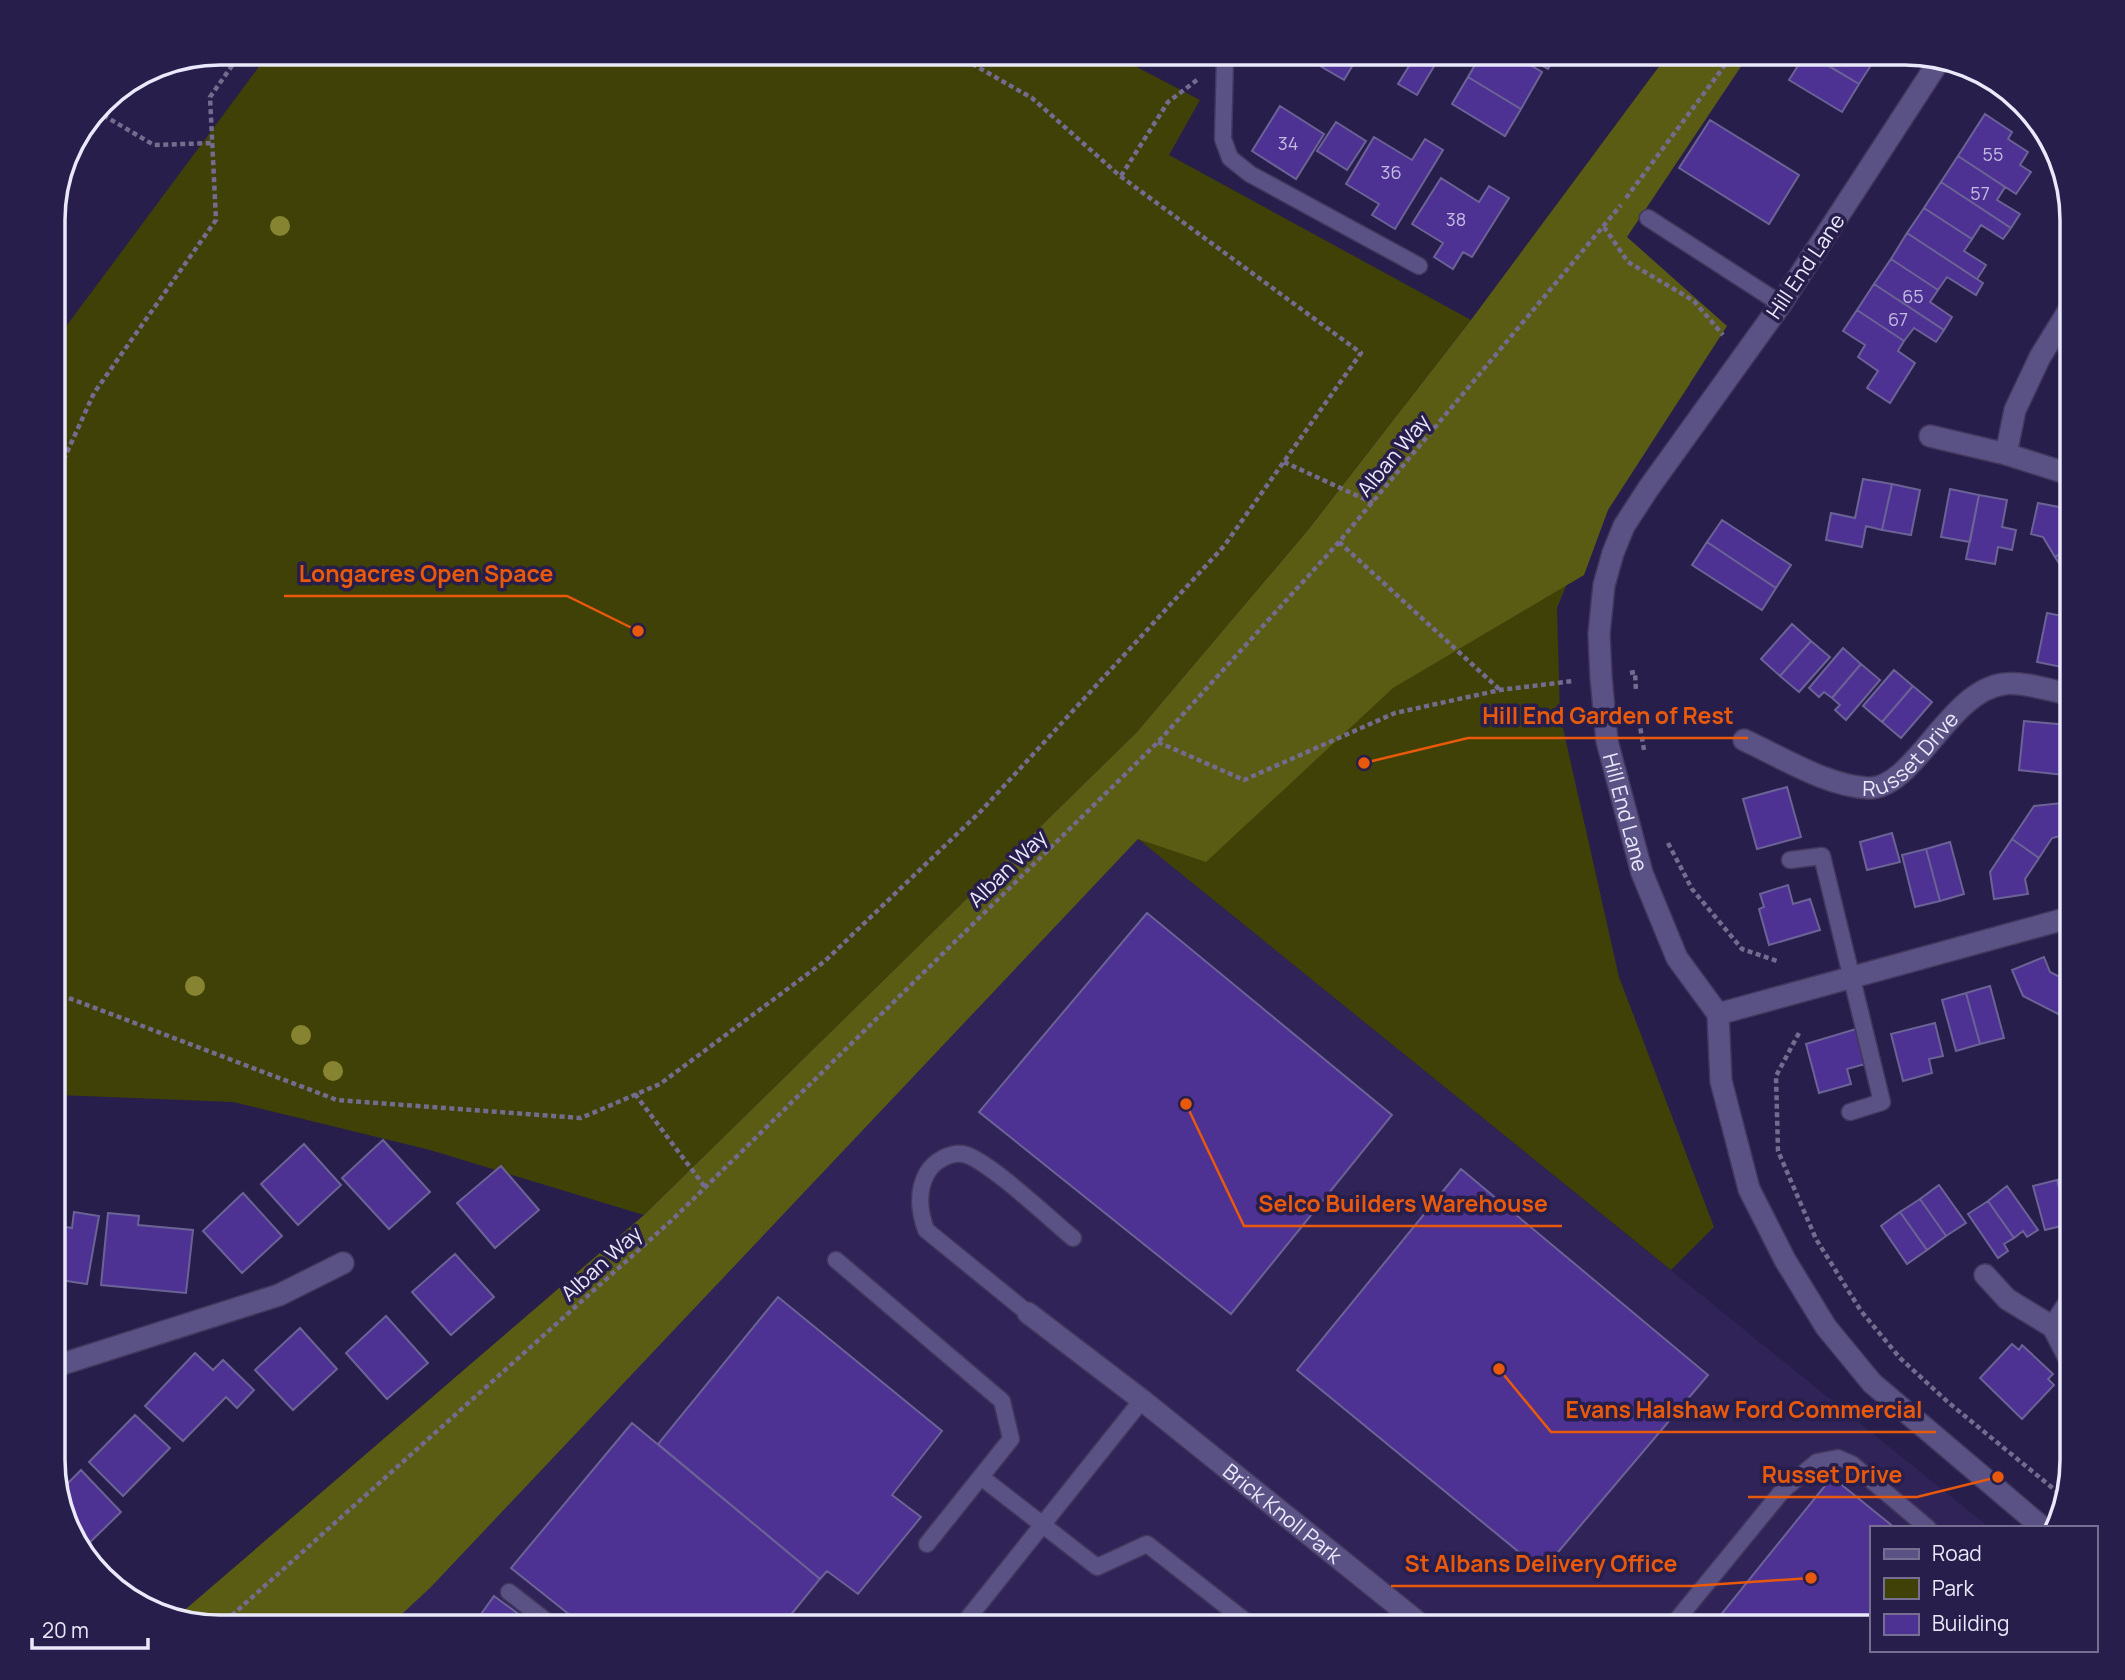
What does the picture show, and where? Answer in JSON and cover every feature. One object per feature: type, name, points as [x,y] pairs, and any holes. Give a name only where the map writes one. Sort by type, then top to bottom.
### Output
[{"type":"street","name":"Hill End Lane","points":[[1718,1014],[1677,958],[1642,873],[1607,741],[1599,634],[1604,585],[1624,526],[1781,304],[1935,68]]},
{"type":"street","points":[[2006,454],[2015,410],[2040,357],[2060,325]]},
{"type":"street","points":[[1930,436],[2006,454],[2060,471]]},
{"type":"street","name":"Russet Drive","points":[[1744,740],[1836,782],[1870,788],[1891,782],[1967,700],[1985,688],[2007,683],[2060,693]]},
{"type":"street","points":[[2041,1526],[1872,1383],[1826,1327],[1786,1261],[1749,1189],[1721,1081],[1718,1014],[2060,921]]},
{"type":"street","points":[[65,1363],[279,1295],[343,1263]]},
{"type":"street","points":[[1985,1275],[2007,1299],[2053,1327],[2060,1341]]},
{"type":"street","name":"Brick Knoll Park","points":[[1028,1313],[1142,1400],[1408,1615]]},
{"type":"street","points":[[2053,1327],[2060,1318]]},
{"type":"lane","points":[[1227,65],[1223,139],[1230,158],[1250,174],[1419,267]]},
{"type":"lane","points":[[1648,218],[1781,304]]},
{"type":"lane","points":[[1790,860],[1822,856],[1882,1101],[1850,1112]]},
{"type":"lane","points":[[1028,1313],[926,1230],[920,1214],[920,1198],[927,1173],[939,1159],[961,1153],[980,1160],[1073,1238]]},
{"type":"lane","points":[[836,1260],[1002,1401],[1011,1439],[927,1544]]},
{"type":"lane","points":[[971,1615],[1142,1400]]},
{"type":"lane","points":[[1682,1615],[1783,1490],[1817,1462],[1838,1458],[1852,1464],[1926,1526]]},
{"type":"lane","points":[[981,1477],[1097,1567],[1147,1544],[1237,1615]]},
{"type":"lane","points":[[509,1592],[538,1615]]},
{"type":"path","points":[[65,457],[94,393],[216,220],[210,97],[232,65]]},
{"type":"path","points":[[65,997],[337,1100],[581,1118],[660,1084],[825,961],[982,810],[1224,546],[1361,353],[1121,176],[1032,98],[975,65]]},
{"type":"path","points":[[1121,176],[1168,102],[1214,65]]},
{"type":"path","name":"Alban Way","points":[[232,1615],[672,1220],[1158,742],[1373,503],[1605,227],[1726,65]]},
{"type":"path","points":[[105,116],[154,145],[212,143]]},
{"type":"path","points":[[1605,227],[1628,262],[1694,301],[1726,338],[1761,290]]},
{"type":"path","points":[[1284,462],[1373,503]]},
{"type":"path","points":[[1339,542],[1500,690]]},
{"type":"path","points":[[1158,742],[1244,780],[1395,713],[1500,690],[1634,672],[1636,695]]},
{"type":"path","points":[[1638,719],[1646,760]]},
{"type":"path","points":[[1668,843],[1692,890],[1742,949],[1777,961]]},
{"type":"path","points":[[1799,1033],[1776,1076],[1778,1151],[1816,1239],[1861,1311],[1900,1358],[1949,1403],[2057,1491]]},
{"type":"path","points":[[635,1094],[705,1187]]},
{"type":"shaded area","points":[[1660,65],[1742,65],[1627,237],[1727,326],[1608,510],[1584,575],[1393,688],[1206,862],[1138,839],[430,1588],[401,1615],[220,1615],[184,1611],[644,1215],[1137,732],[1308,530],[1471,320]]},
{"type":"shaded area","points":[[1138,839],[1988,1526],[1870,1526],[1870,1615],[401,1615],[430,1588]]},
{"type":"green space","points":[[260,65],[1133,65],[1200,100],[1169,155],[1471,320],[1308,530],[1137,732],[644,1215],[430,1150],[233,1102],[65,1095],[65,328]]},
{"type":"green space","points":[[1569,295],[1690,384],[1584,542],[1557,608],[1560,715],[1619,977],[1714,1227],[1671,1270],[1138,839]]},
{"type":"building","points":[[1318,65],[1353,65],[1344,80]]},
{"type":"building","points":[[1410,65],[1435,65],[1417,95],[1398,84]]},
{"type":"building","points":[[1475,65],[1530,65],[1542,72],[1521,109],[1468,77]]},
{"type":"building","points":[[1798,65],[1827,65],[1859,84],[1842,112],[1789,80]]},
{"type":"building","points":[[1828,65],[1871,65],[1859,84]]},
{"type":"building","points":[[1468,77],[1521,109],[1505,136],[1452,104]]},
{"type":"building","points":[[1280,106],[1324,134],[1296,179],[1252,151]]},
{"type":"building","points":[[1985,114],[2012,132],[2008,139],[2028,152],[2020,165],[2031,172],[2016,194],[1958,156]]},
{"type":"building","points":[[1710,120],[1799,175],[1769,224],[1679,168]]},
{"type":"building","points":[[1336,122],[1366,141],[1347,170],[1317,151]]},
{"type":"building","points":[[1374,137],[1412,160],[1425,139],[1443,150],[1395,229],[1372,215],[1379,204],[1346,184]]},
{"type":"building","points":[[1958,156],[2005,187],[1997,200],[2020,214],[2011,228],[1941,182]]},
{"type":"building","points":[[1441,178],[1479,202],[1489,186],[1509,198],[1472,257],[1463,252],[1453,269],[1434,257],[1443,243],[1412,224]]},
{"type":"building","points":[[1941,182],[2011,228],[2003,239],[1981,225],[1972,239],[1924,208]]},
{"type":"building","points":[[1924,208],[1972,239],[1964,251],[1986,265],[1977,279],[1907,233]]},
{"type":"building","points":[[1907,233],[1983,283],[1976,295],[1947,277],[1938,290],[1891,259]]},
{"type":"building","points":[[1891,259],[1938,290],[1930,302],[1952,317],[1944,330],[1874,284]]},
{"type":"building","points":[[1874,284],[1944,330],[1936,342],[1914,328],[1904,341],[1857,310]]},
{"type":"building","points":[[1857,310],[1904,341],[1898,351],[1915,363],[1890,403],[1867,388],[1878,371],[1858,357],[1865,345],[1843,331]]},
{"type":"building","points":[[1863,479],[1892,484],[1882,530],[1866,526],[1862,547],[1826,540],[1831,513],[1855,518]]},
{"type":"building","points":[[1892,484],[1920,490],[1911,535],[1882,530]]},
{"type":"building","points":[[1950,489],[1979,495],[1970,542],[1941,537]]},
{"type":"building","points":[[1979,495],[2007,500],[2002,527],[2016,530],[2012,550],[1998,547],[1995,564],[1966,559]]},
{"type":"building","points":[[2038,503],[2059,507],[2060,554],[2055,557],[2043,537],[2031,534]]},
{"type":"building","points":[[1722,520],[1791,565],[1776,588],[1707,542]]},
{"type":"building","points":[[1707,542],[1776,588],[1762,610],[1692,565]]},
{"type":"building","points":[[2047,613],[2060,616],[2060,667],[2037,662]]},
{"type":"building","points":[[1792,624],[1811,641],[1780,676],[1761,659]]},
{"type":"building","points":[[1811,641],[1830,657],[1799,692],[1780,676]]},
{"type":"building","points":[[1843,648],[1861,664],[1832,698],[1824,692],[1819,697],[1809,688]]},
{"type":"building","points":[[1861,664],[1880,680],[1846,720],[1835,710],[1840,705],[1832,698]]},
{"type":"building","points":[[1894,670],[1913,686],[1882,722],[1863,706]]},
{"type":"building","points":[[1913,686],[1932,702],[1901,738],[1882,722]]},
{"type":"building","points":[[2024,721],[2060,724],[2060,775],[2019,770]]},
{"type":"building","points":[[1787,787],[1801,837],[1757,849],[1743,799]]},
{"type":"building","points":[[2060,803],[2060,836],[2052,838],[2039,858],[2012,839],[2034,806]]},
{"type":"building","points":[[1892,833],[1900,862],[1867,870],[1860,842]]},
{"type":"building","points":[[2012,839],[2039,858],[2025,879],[2028,894],[1994,899],[1990,872]]},
{"type":"building","points":[[1950,842],[1964,894],[1940,901],[1926,849]]},
{"type":"building","points":[[1926,849],[1940,901],[1915,907],[1902,855]]},
{"type":"building","points":[[1788,885],[1793,904],[1810,899],[1820,930],[1769,945],[1759,909],[1764,907],[1760,894]]},
{"type":"building","points":[[1147,913],[1392,1115],[1231,1314],[979,1112]]},
{"type":"building","points":[[2044,957],[2050,972],[2060,977],[2058,1014],[2023,996],[2012,970]]},
{"type":"building","points":[[1990,986],[2004,1038],[1980,1044],[1966,993]]},
{"type":"building","points":[[1966,993],[1980,1044],[1956,1051],[1942,1000]]},
{"type":"building","points":[[1935,1023],[1943,1056],[1929,1059],[1932,1073],[1903,1081],[1891,1034]]},
{"type":"building","points":[[1856,1029],[1865,1064],[1847,1069],[1851,1084],[1819,1093],[1806,1044]]},
{"type":"building","points":[[383,1140],[430,1192],[389,1229],[342,1178]]},
{"type":"building","points":[[304,1144],[341,1185],[298,1225],[261,1184]]},
{"type":"building","points":[[501,1166],[539,1210],[495,1248],[457,1203]]},
{"type":"building","points":[[1461,1169],[1708,1375],[1542,1571],[1297,1370]]},
{"type":"building","points":[[2057,1180],[2060,1191],[2060,1226],[2045,1230],[2033,1186]]},
{"type":"building","points":[[1939,1185],[1966,1223],[1946,1236],[1920,1199]]},
{"type":"building","points":[[2007,1186],[2038,1230],[2027,1237],[2023,1231],[2014,1238],[1988,1201]]},
{"type":"building","points":[[243,1193],[282,1236],[242,1273],[203,1231]]},
{"type":"building","points":[[1920,1199],[1946,1236],[1927,1250],[1900,1212]]},
{"type":"building","points":[[1988,1201],[2014,1238],[2004,1244],[2008,1251],[1998,1258],[1968,1214]]},
{"type":"building","points":[[74,1212],[99,1216],[87,1284],[65,1281],[65,1227],[72,1228]]},
{"type":"building","points":[[1900,1212],[1927,1250],[1907,1264],[1881,1226]]},
{"type":"building","points":[[108,1213],[139,1216],[138,1225],[193,1230],[186,1293],[101,1285]]},
{"type":"building","points":[[455,1254],[494,1297],[451,1335],[412,1292]]},
{"type":"building","points":[[778,1297],[942,1431],[892,1495],[921,1517],[858,1594],[827,1571],[820,1579],[658,1444]]},
{"type":"building","points":[[386,1316],[428,1363],[387,1399],[346,1353]]},
{"type":"building","points":[[300,1328],[337,1369],[293,1410],[255,1370]]},
{"type":"building","points":[[2012,1344],[2019,1350],[2022,1345],[2053,1374],[2048,1379],[2054,1385],[2022,1419],[1980,1378]]},
{"type":"building","points":[[195,1353],[213,1370],[223,1360],[254,1390],[237,1408],[226,1397],[183,1441],[145,1406]]},
{"type":"building","points":[[135,1415],[170,1448],[123,1496],[89,1462]]},
{"type":"building","points":[[632,1423],[820,1579],[791,1615],[570,1615],[511,1568]]},
{"type":"building","points":[[81,1470],[121,1512],[89,1543],[77,1520],[67,1484]]},
{"type":"building","points":[[1832,1477],[1893,1526],[1870,1526],[1870,1615],[1721,1615]]},
{"type":"building","points":[[494,1596],[520,1615],[480,1615]]},
{"type":"place","name":"Longacres Open Space","points":[[638,631]]},
{"type":"place","name":"Hill End Garden of Rest","points":[[1364,763]]},
{"type":"place","name":"Selco Builders Warehouse","points":[[1186,1104]]},
{"type":"place","name":"Evans Halshaw Ford Commercial","points":[[1499,1369]]},
{"type":"place","name":"Russet Drive","points":[[1998,1477]]},
{"type":"place","name":"St Albans Delivery Office","points":[[1811,1578]]}]
